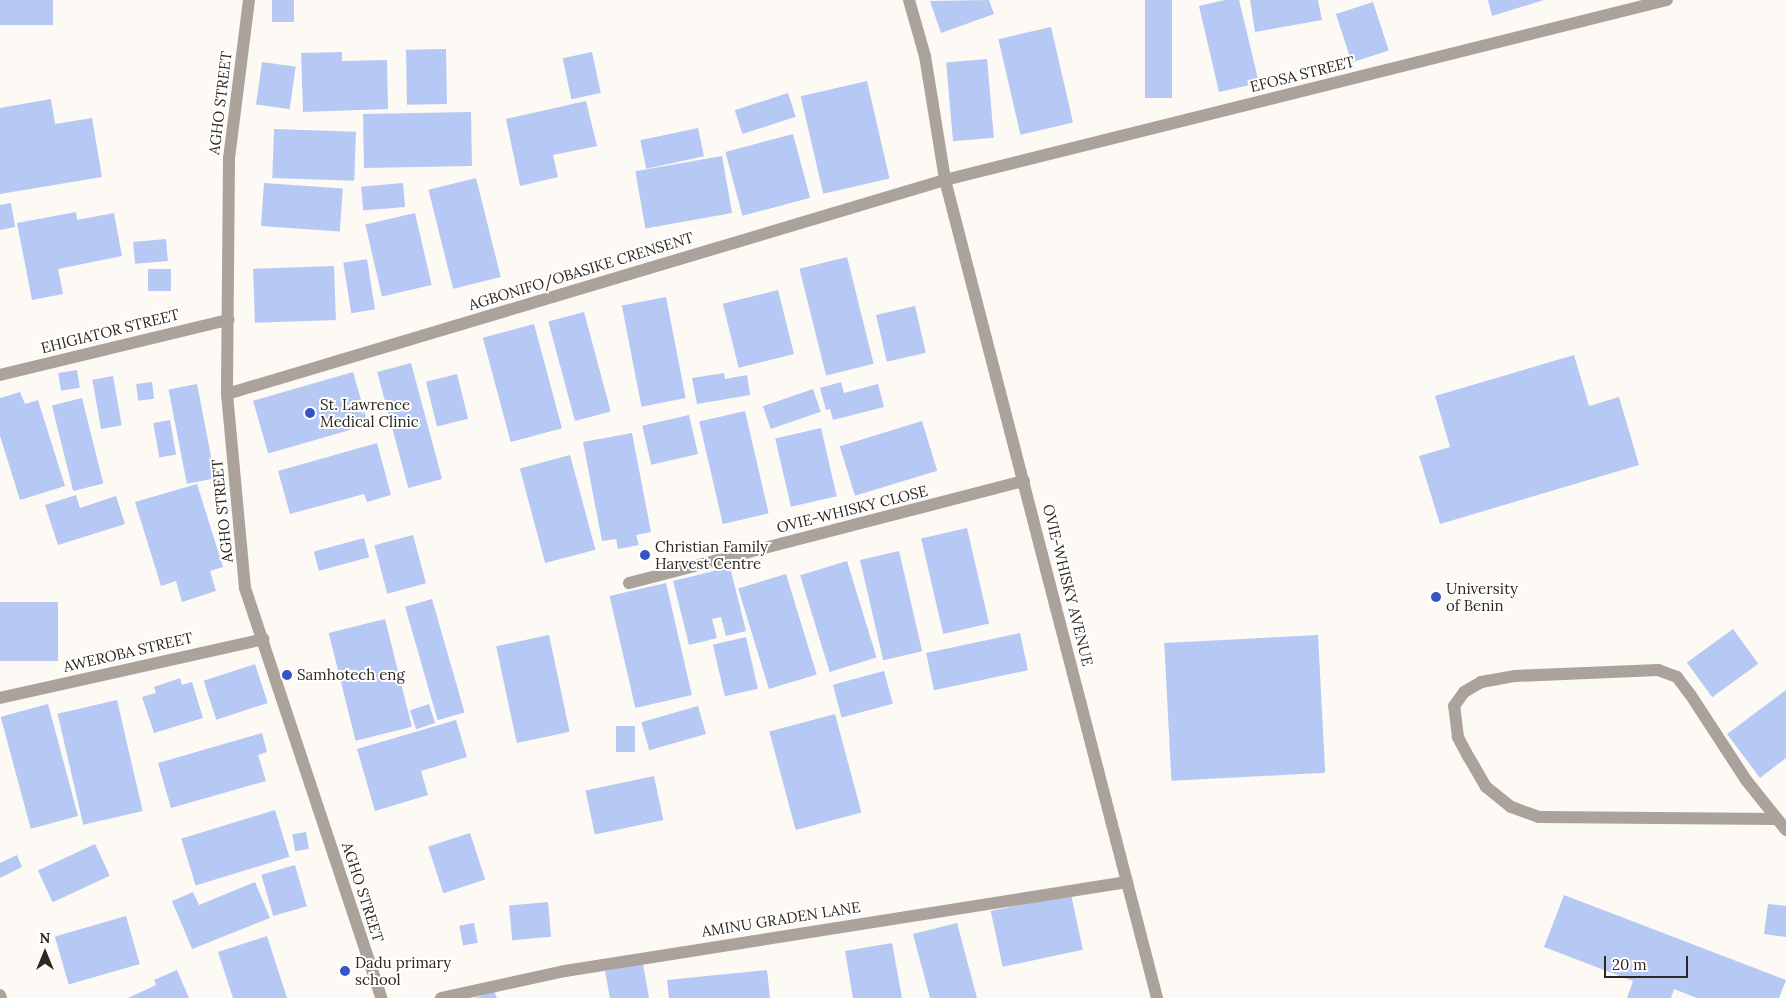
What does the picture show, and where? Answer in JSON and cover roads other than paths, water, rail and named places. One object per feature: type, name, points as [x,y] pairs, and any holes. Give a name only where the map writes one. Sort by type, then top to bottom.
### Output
[{"type":"street","name":"AGHO STREET","points":[[249,0],[229,158],[226,394],[246,588],[381,998]]},
{"type":"street","name":"OVIE-WHISKY AVENUE","points":[[909,0],[925,56],[945,180],[1157,998]]},
{"type":"street","name":"EFOSA STREET","points":[[945,180],[1667,0]]},
{"type":"street","name":"AGBONIFO/OBASIKE CRENSENT","points":[[226,394],[945,180]]},
{"type":"street","name":"EHIGIATOR STREET","points":[[0,374],[228,320]]},
{"type":"street","name":"OVIE-WHISKY CLOSE","points":[[629,583],[1024,481]]},
{"type":"street","name":"AWEROBA STREET","points":[[0,698],[262,639]]},
{"type":"street","points":[[1776,819],[1539,817],[1511,807],[1486,787],[1458,737],[1454,706],[1464,692],[1490,680],[1516,676],[1658,670],[1677,678],[1690,694],[1776,819],[1786,830]]},
{"type":"street","name":"AMINU GRADEN LANE","points":[[442,998],[584,968],[1127,882]]},
{"type":"place","name":"St. Lawrence Medical Clinic","points":[[310,413]]},
{"type":"place","name":"Christian Family Harvest Centre","points":[[645,555]]},
{"type":"place","name":"University of Benin","points":[[1436,597]]},
{"type":"place","name":"Samhotech eng","points":[[287,675]]},
{"type":"place","name":"Dadu primary school","points":[[345,971]]}]
